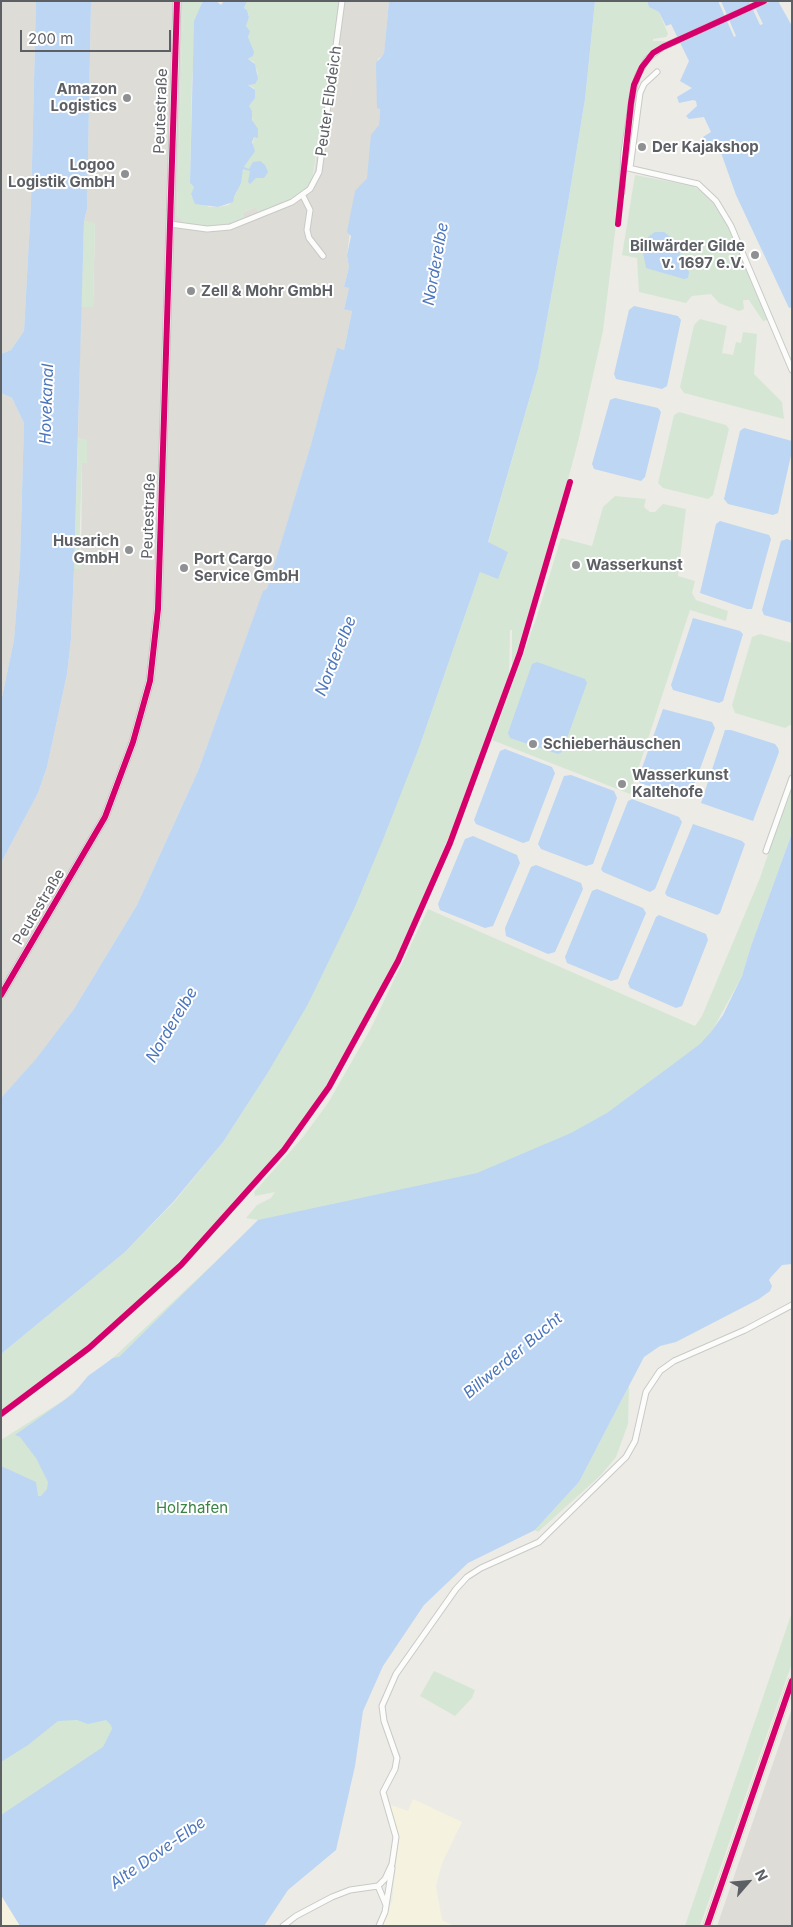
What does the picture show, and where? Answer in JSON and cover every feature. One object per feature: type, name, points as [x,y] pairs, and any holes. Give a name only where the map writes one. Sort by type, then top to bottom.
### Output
[{"type":"main road","points":[[707,1926],[792,1681]]},
{"type":"street","name":"Peutestraße","points":[[1,996],[105,816],[133,742],[150,682],[158,609],[177,1]]},
{"type":"street","name":"Peuter Elbdeich","points":[[303,196],[314,184],[319,172],[342,1]]},
{"type":"street","points":[[627,168],[628,126],[638,75],[653,53],[764,1]]},
{"type":"street","points":[[622,192],[640,93],[644,84],[657,72]]},
{"type":"street","points":[[627,168],[698,184],[719,205],[732,226],[792,370]]},
{"type":"street","points":[[170,224],[207,229],[230,227],[303,196],[310,210],[307,230],[309,238],[324,256]]},
{"type":"street","points":[[766,851],[792,778]]},
{"type":"street","points":[[378,1926],[386,1906],[396,1837],[382,1792],[395,1769],[396,1758],[384,1720],[382,1706],[396,1674],[456,1588],[471,1574],[539,1542],[626,1458],[636,1438],[646,1392],[660,1370],[670,1363],[751,1327],[792,1305]]},
{"type":"street","points":[[283,1926],[296,1916],[337,1894],[378,1886],[385,1880],[392,1864]]},
{"type":"street","points":[[378,1886],[386,1906]]},
{"type":"shaded area","points":[[1,1],[36,1],[31,204],[24,331],[11,350],[1,354]]},
{"type":"shaded area","points":[[91,1],[183,1],[177,216],[245,219],[242,213],[256,207],[258,211],[282,201],[314,175],[335,16],[339,1],[389,1],[384,55],[378,59],[379,125],[367,178],[355,192],[347,255],[349,267],[344,287],[349,288],[344,308],[352,311],[344,350],[337,349],[311,444],[267,590],[263,592],[198,771],[137,905],[74,1009],[36,1060],[1,1098],[1,863],[38,793],[47,767],[67,674],[71,639],[74,569],[81,569],[82,463],[87,463],[85,440],[78,438],[81,307],[93,307],[95,224],[84,221],[87,209]]},
{"type":"shaded area","points":[[1,393],[12,398],[24,423],[20,563],[14,640],[1,702]]},
{"type":"shaded area","points":[[792,1708],[792,1926],[717,1926]]},
{"type":"shaded area","points":[[413,1799],[462,1822],[442,1863],[436,1886],[442,1920],[454,1926],[382,1926],[392,1901],[399,1836],[388,1804],[408,1811]]},
{"type":"shaded area","points":[[1,1895],[12,1913],[20,1926],[1,1926]]},
{"type":"green space","points":[[183,1],[203,1],[192,77],[190,183],[194,187],[191,195],[209,207],[218,207],[229,205],[237,192],[241,172],[250,158],[254,137],[257,136],[249,106],[255,96],[254,88],[248,85],[258,74],[254,62],[248,59],[252,57],[248,37],[249,30],[246,26],[249,16],[244,8],[247,1],[339,1],[312,182],[297,196],[258,212],[256,207],[242,213],[245,219],[227,225],[213,227],[184,223],[177,216]]},
{"type":"green space","points":[[595,1],[647,1],[649,7],[659,12],[668,34],[666,37],[653,39],[653,41],[666,41],[651,52],[639,65],[630,89],[603,331],[578,442],[549,551],[512,667],[512,630],[510,630],[509,678],[457,818],[398,955],[321,1096],[296,1130],[262,1172],[165,1277],[87,1347],[1,1411],[1,1354],[125,1252],[175,1201],[223,1142],[267,1074],[420,745],[480,572],[508,552],[488,543],[538,369],[585,99]]},
{"type":"green space","points":[[635,175],[693,186],[710,197],[724,214],[768,320],[763,321],[749,300],[743,300],[744,309],[739,311],[719,303],[711,294],[692,296],[686,303],[639,292],[637,258],[622,255]]},
{"type":"green space","points":[[84,221],[95,223],[93,307],[81,307]]},
{"type":"green space","points":[[700,319],[727,326],[722,353],[733,355],[736,342],[741,343],[743,332],[757,334],[754,374],[782,402],[784,419],[684,393],[680,387],[694,325]]},
{"type":"green space","points":[[679,412],[726,425],[729,429],[713,495],[708,499],[663,488],[658,483],[674,415]]},
{"type":"green space","points":[[78,438],[87,440],[87,463],[82,463],[79,556],[82,556],[81,569],[74,569]]},
{"type":"green space","points":[[615,496],[646,499],[644,507],[650,512],[655,512],[663,504],[686,509],[678,576],[695,581],[692,593],[696,600],[728,611],[726,621],[690,610],[630,794],[492,740],[537,616],[561,538],[592,546],[603,507]]},
{"type":"green space","points":[[760,634],[792,643],[792,724],[785,728],[735,713],[732,705],[752,637]]},
{"type":"green space","name":"Holzhafen","points":[[792,783],[792,833],[742,976],[711,1033],[123,1740],[1,1815],[1,1440],[64,1400],[116,1355],[256,1224],[258,1220],[246,1218],[257,1205],[271,1198],[275,1192],[255,1196],[254,1192],[303,1137],[328,1103],[371,1028],[428,909],[695,1026],[702,1016],[760,878]]},
{"type":"green space","points":[[629,1386],[628,1424],[616,1457],[601,1475],[538,1532],[535,1530],[579,1482]]},
{"type":"green space","points":[[792,1612],[792,1663],[700,1926],[685,1926]]},
{"type":"green space","points":[[434,1671],[475,1690],[472,1698],[455,1716],[420,1696]]},
{"type":"water","name":"Hovekanal","points":[[36,1],[91,1],[87,209],[84,221],[74,569],[71,639],[67,674],[47,767],[38,793],[1,863],[1,702],[14,640],[20,563],[24,423],[12,398],[1,393],[1,354],[11,350],[24,331],[31,204]]},
{"type":"water","points":[[203,1],[216,1],[221,5],[224,1],[247,1],[244,8],[247,10],[249,17],[246,26],[250,31],[248,37],[254,52],[253,56],[248,59],[255,64],[258,79],[255,84],[248,85],[255,90],[255,98],[249,106],[252,111],[252,120],[258,129],[258,138],[254,137],[252,142],[255,151],[244,167],[249,169],[253,162],[260,161],[265,165],[268,172],[264,178],[256,178],[250,184],[248,182],[250,171],[243,169],[241,183],[233,202],[218,207],[195,204],[191,194],[194,187],[190,183],[194,21]]},
{"type":"water","name":"Norderelbe","points":[[389,1],[595,1],[585,99],[538,369],[488,542],[508,552],[498,579],[480,572],[420,745],[354,909],[308,1004],[267,1074],[223,1142],[174,1201],[125,1252],[1,1354],[1,1098],[36,1059],[74,1009],[137,905],[198,771],[263,591],[267,589],[311,444],[337,348],[344,350],[352,311],[344,309],[349,288],[344,287],[349,267],[347,255],[351,236],[347,232],[355,191],[367,178],[371,135],[379,125],[380,109],[377,108],[376,63],[384,54]]},
{"type":"water","points":[[647,1],[718,1],[734,37],[736,36],[721,1],[749,1],[760,25],[763,24],[752,1],[778,1],[792,26],[792,307],[789,308],[736,195],[719,147],[706,143],[703,137],[711,132],[704,117],[689,119],[686,116],[697,106],[696,101],[679,103],[677,97],[692,88],[680,81],[689,61],[671,24],[666,26],[659,12],[649,7]]},
{"type":"water","points":[[655,232],[664,232],[673,239],[689,272],[688,278],[684,279],[646,268],[643,252],[648,237]]},
{"type":"water","points":[[634,306],[678,316],[681,320],[667,386],[662,389],[616,379],[614,374],[629,310]]},
{"type":"water","points":[[615,398],[658,408],[661,412],[645,477],[641,481],[594,469],[592,464],[610,400]]},
{"type":"water","points":[[744,428],[792,441],[792,451],[778,513],[773,515],[728,504],[724,499],[740,431]]},
{"type":"water","points":[[720,521],[769,535],[771,539],[752,609],[700,593],[716,524]]},
{"type":"water","points":[[787,539],[792,541],[792,623],[764,615],[762,610],[781,541]]},
{"type":"water","points":[[693,618],[740,631],[743,634],[723,701],[719,703],[673,690],[671,685]]},
{"type":"water","points":[[537,662],[585,679],[587,683],[562,752],[558,754],[510,738],[508,733],[532,664]]},
{"type":"water","points":[[663,709],[712,722],[715,728],[690,796],[686,798],[640,783],[638,779]]},
{"type":"water","points":[[725,730],[731,730],[775,744],[778,748],[779,752],[753,821],[701,803]]},
{"type":"water","points":[[505,749],[552,767],[555,773],[529,841],[523,843],[476,824],[474,820],[500,751]]},
{"type":"water","points":[[571,775],[614,791],[617,798],[593,864],[586,866],[541,849],[538,844],[564,776]]},
{"type":"water","points":[[632,799],[679,817],[682,822],[655,889],[650,892],[603,872],[601,869],[628,801]]},
{"type":"water","points":[[693,824],[742,841],[745,844],[720,913],[717,915],[667,896],[665,893]]},
{"type":"water","points":[[792,833],[792,1264],[782,1265],[769,1280],[772,1286],[770,1291],[759,1299],[676,1342],[660,1346],[644,1357],[579,1482],[535,1530],[468,1563],[424,1605],[383,1666],[363,1711],[355,1766],[336,1850],[288,1890],[264,1926],[20,1926],[1,1895],[1,1815],[103,1747],[112,1729],[106,1720],[88,1724],[77,1720],[58,1721],[28,1745],[1,1762],[1,1466],[36,1482],[38,1496],[41,1496],[47,1489],[48,1482],[36,1458],[20,1437],[15,1435],[73,1394],[88,1376],[113,1358],[119,1357],[258,1220],[477,1173],[571,1133],[607,1113],[700,1044],[723,1015],[742,976]]},
{"type":"water","points":[[473,836],[517,855],[520,863],[493,926],[485,928],[440,910],[438,904],[465,839]]},
{"type":"water","points":[[536,865],[581,883],[583,889],[555,952],[548,954],[506,936],[505,928],[531,867]]},
{"type":"water","points":[[597,889],[643,908],[646,913],[618,979],[611,981],[567,963],[565,957],[592,891]]},
{"type":"water","points":[[659,915],[706,934],[708,940],[682,1006],[676,1008],[630,988],[628,983],[656,917]]},
{"type":"railway","points":[[1,1013],[113,820]]},
{"type":"railway","points":[[762,1811],[779,1778],[792,1744]]},
{"type":"cycle path","points":[[1,995],[105,817],[133,742],[150,681],[158,609],[177,1]]},
{"type":"cycle path","points":[[618,224],[631,103],[634,85],[642,67],[653,53],[663,47],[764,1]]},
{"type":"cycle path","points":[[1,1414],[89,1348],[181,1265],[284,1150],[329,1087],[398,961],[450,843],[520,653],[570,482]]},
{"type":"cycle path","points":[[707,1926],[792,1681]]},
{"type":"place","name":"Amazon Logistics","points":[[127,98]]},
{"type":"place","name":"Der Kajakshop","points":[[642,147]]},
{"type":"place","name":"Logoo Logistik GmbH","points":[[125,174]]},
{"type":"place","name":"Billwärder Gilde v. 1697 e.V.","points":[[755,255]]},
{"type":"place","name":"Zell & Mohr GmbH","points":[[191,291]]},
{"type":"place","name":"Husarich GmbH","points":[[129,550]]},
{"type":"place","name":"Wasserkunst","points":[[576,565]]},
{"type":"place","name":"Port Cargo Service GmbH","points":[[184,568]]},
{"type":"place","name":"Schieberhäuschen","points":[[533,744]]},
{"type":"place","name":"Wasserkunst Kaltehofe","points":[[622,784]]},
{"type":"water label","name":"Billwerder Bucht","points":[[513,1356]]},
{"type":"water label","name":"Alte Dove-Elbe","points":[[158,1853]]}]
